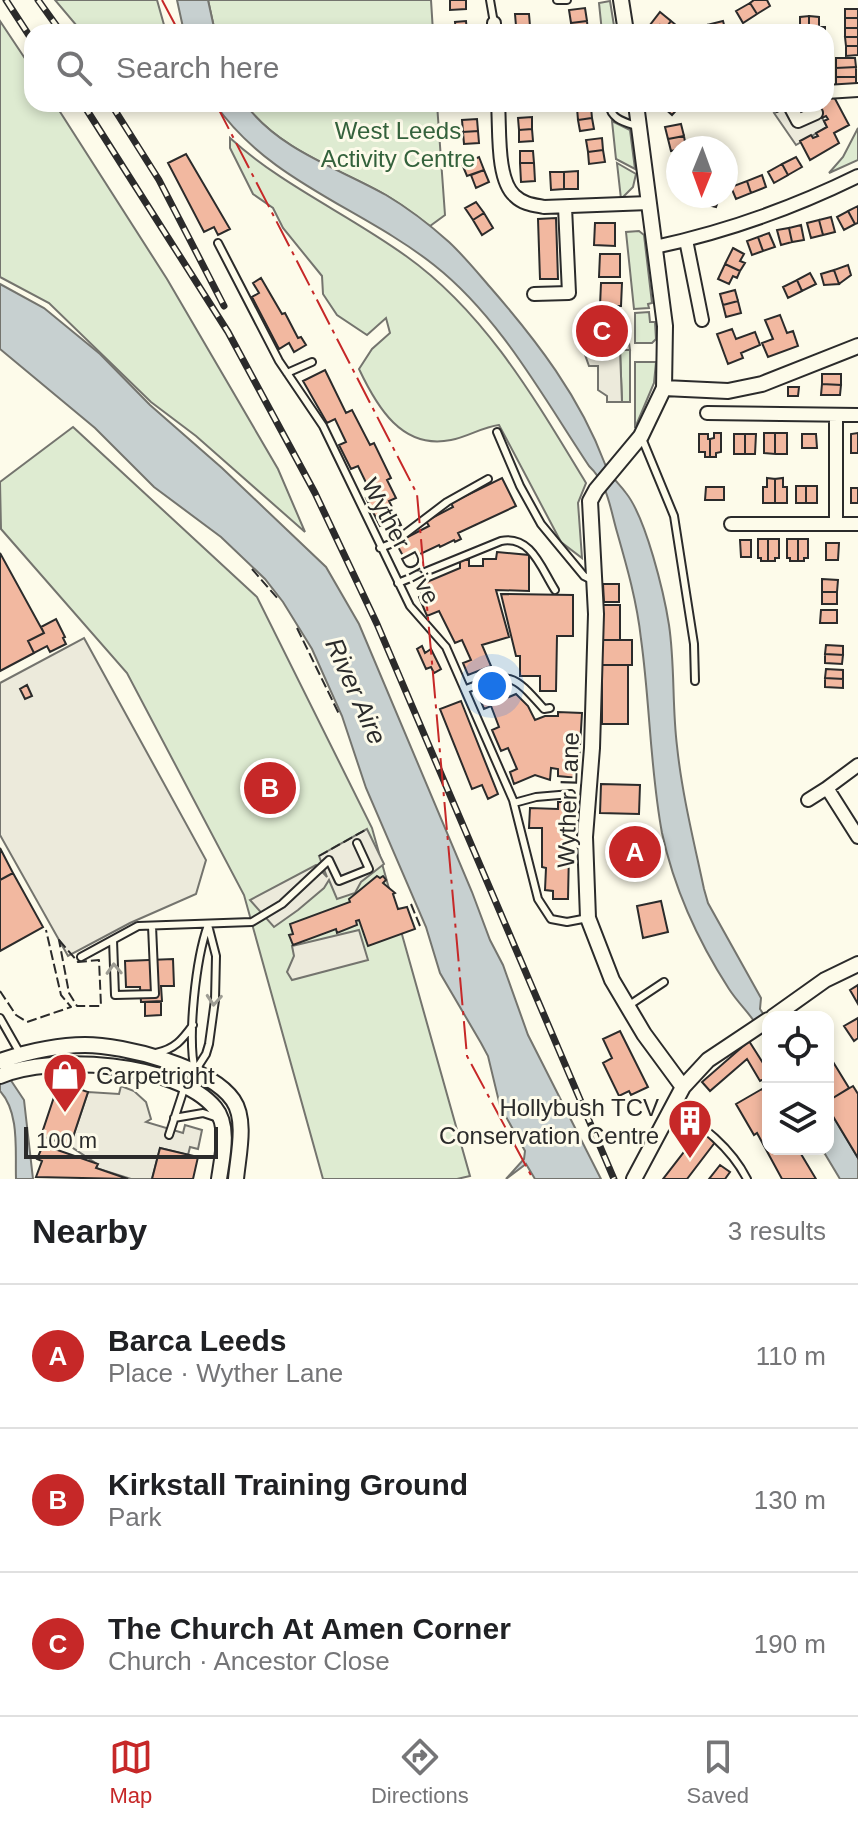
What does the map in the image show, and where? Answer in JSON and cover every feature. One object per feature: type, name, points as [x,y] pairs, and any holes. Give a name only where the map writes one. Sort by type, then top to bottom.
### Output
[{"type":"street","points":[[621,0],[625,24]]},
{"type":"street","points":[[834,92],[858,90]]},
{"type":"street","points":[[499,112],[504,180],[513,195],[527,204],[565,207],[649,203]]},
{"type":"street","name":"Wyther Lane","points":[[637,112],[665,326],[664,388],[641,436],[590,501],[595,581],[592,748],[585,837],[588,918],[612,980],[683,1087]]},
{"type":"street","points":[[793,112],[798,121],[816,113]]},
{"type":"street","points":[[655,247],[757,218],[822,194],[858,176]]},
{"type":"street","points":[[534,294],[569,293],[565,207]]},
{"type":"street","points":[[686,240],[702,320]]},
{"type":"street","points":[[664,388],[709,392],[751,386],[858,346]]},
{"type":"street","points":[[707,413],[858,415]]},
{"type":"street","points":[[836,415],[836,524]]},
{"type":"street","points":[[731,524],[858,524]]},
{"type":"street","points":[[808,800],[858,765]]},
{"type":"street","points":[[827,788],[858,837]]},
{"type":"street","points":[[781,1011],[825,980],[858,964]]},
{"type":"street","points":[[634,1179],[683,1087],[708,1060],[762,1024]]},
{"type":"street","points":[[4,1067],[21,1055],[62,1046],[89,1045],[149,1055],[195,1071],[223,1090],[233,1100],[238,1112],[236,1179]]},
{"type":"street","points":[[4,1067],[92,1065],[173,1079],[185,1085],[215,1107],[221,1120],[223,1156],[219,1179]]},
{"type":"street","points":[[185,1085],[195,1071]]},
{"type":"lane","points":[[490,0],[493,24]]},
{"type":"lane","points":[[557,0],[567,0]]},
{"type":"lane","points":[[610,112],[616,119],[639,127]]},
{"type":"lane","name":"Wyther Drive","points":[[218,243],[287,373],[323,426],[410,606],[446,647],[514,803],[538,899],[551,919],[567,922],[588,918]]},
{"type":"lane","points":[[287,373],[312,362]]},
{"type":"lane","points":[[497,432],[520,486],[541,524],[584,576],[595,581]]},
{"type":"lane","points":[[641,436],[674,516],[694,644],[695,681]]},
{"type":"lane","points":[[380,548],[393,543],[447,502],[488,479]]},
{"type":"lane","points":[[398,583],[513,538],[529,547],[555,590]]},
{"type":"lane","points":[[466,689],[501,676],[520,682],[544,709],[550,708]]},
{"type":"lane","points":[[514,803],[536,797],[571,794]]},
{"type":"lane","points":[[81,957],[138,926],[252,922],[282,904],[329,860],[339,881],[369,869],[357,843]]},
{"type":"lane","points":[[195,1071],[192,1059],[193,1024],[201,946],[208,925]]},
{"type":"lane","points":[[195,1071],[209,1044],[215,1000],[216,956],[208,925]]},
{"type":"lane","points":[[113,940],[115,995],[155,994],[152,926]]},
{"type":"lane","points":[[628,1006],[664,982]]},
{"type":"lane","points":[[0,1018],[21,1055]]},
{"type":"lane","points":[[149,1055],[168,1051],[180,1043],[193,1024]]},
{"type":"lane","points":[[169,1135],[185,1085]]},
{"type":"lane","points":[[673,1106],[706,1127],[727,1148],[747,1179]]},
{"type":"lane","points":[[174,1118],[203,1113],[221,1120]]},
{"type":"green space","points":[[55,0],[157,0],[164,24],[75,24]]},
{"type":"green space","points":[[208,0],[431,0],[432,24],[213,24]]},
{"type":"green space","points":[[610,1],[614,24],[601,24],[599,3]]},
{"type":"green space","points":[[0,21],[24,57],[24,112],[60,112],[167,279],[278,469],[305,532],[196,436],[151,402],[49,303],[0,277]]},
{"type":"green space","name":"West Leeds Activity Centre","points":[[252,112],[438,112],[445,215],[430,226],[384,194],[291,146]]},
{"type":"green space","points":[[612,121],[630,130],[635,169],[616,159]]},
{"type":"green space","points":[[858,128],[858,160],[829,173],[843,157]]},
{"type":"green space","points":[[230,138],[272,171],[406,256],[435,279],[485,331],[528,390],[586,483],[578,503],[582,558],[561,542],[499,425],[457,439],[434,441],[405,432],[383,411],[359,369],[372,349],[390,333],[386,318],[367,335],[337,315],[323,294],[322,276],[283,228],[273,208],[253,194],[230,148]]},
{"type":"green space","points":[[617,163],[636,174],[633,187],[621,199]]},
{"type":"green space","points":[[639,231],[644,235],[652,303],[648,304],[649,308],[634,309],[626,232]]},
{"type":"green space","points":[[649,312],[650,322],[655,322],[656,339],[652,343],[635,343],[635,313]]},
{"type":"green space","points":[[620,350],[630,350],[630,402],[622,402]]},
{"type":"green space","points":[[635,362],[656,362],[654,383],[635,428]]},
{"type":"green space","points":[[73,427],[257,597],[372,828],[470,1176],[457,1179],[323,1179],[244,895],[127,673],[1,529],[0,482]]},
{"type":"shaded area","points":[[819,112],[827,127],[796,145],[774,113]]},
{"type":"shaded area","points":[[618,328],[627,328],[630,350],[620,350],[622,402],[607,402],[607,396],[598,390],[598,366],[589,366],[582,335],[589,335],[590,348],[607,347],[607,341],[618,341]]},
{"type":"shaded area","points":[[84,638],[206,860],[196,894],[130,923],[68,956],[0,835],[0,683]]},
{"type":"shaded area","points":[[367,829],[384,864],[361,882],[355,893],[337,899],[329,880],[324,888],[274,927],[250,900],[316,865],[327,877],[319,856]]},
{"type":"shaded area","points":[[359,930],[368,960],[292,980],[287,972],[294,956],[292,946]]},
{"type":"shaded area","points":[[121,1086],[134,1091],[146,1102],[151,1119],[146,1122],[183,1133],[185,1125],[202,1130],[198,1149],[190,1147],[188,1155],[160,1148],[152,1179],[131,1179],[96,1168],[97,1164],[70,1146],[88,1092],[119,1094]]},
{"type":"water","points":[[177,0],[208,0],[213,24],[182,24]]},
{"type":"water","points":[[222,112],[252,112],[292,146],[386,195],[434,229],[460,253],[507,307],[570,393],[607,469],[633,505],[653,556],[669,625],[675,731],[682,782],[704,889],[708,903],[761,998],[762,1034],[729,989],[707,952],[680,894],[667,854],[655,785],[637,612],[604,488],[519,359],[458,286],[406,245],[289,174],[262,154]]},
{"type":"water","name":"River Aire","points":[[0,284],[44,308],[100,354],[150,405],[222,468],[326,567],[359,624],[503,965],[528,1035],[601,1179],[535,1179],[526,1164],[506,1179],[524,1159],[525,1151],[500,1106],[488,1056],[440,973],[426,927],[366,788],[342,716],[312,649],[265,579],[221,537],[154,487],[95,428],[0,349]]},
{"type":"water","points":[[0,1064],[24,1100],[33,1179],[16,1179],[14,1121],[0,1091]]},
{"type":"water","points":[[834,1118],[858,1158],[858,1179],[840,1179],[826,1155],[834,1155]]},
{"type":"building","points":[[450,0],[466,0],[466,9],[450,10]]},
{"type":"building","points":[[767,0],[770,6],[757,14],[750,3]]},
{"type":"building","points":[[750,3],[757,14],[743,23],[736,11]]},
{"type":"building","points":[[585,8],[587,21],[571,23],[569,10]]},
{"type":"building","points":[[845,9],[858,9],[858,18],[845,18]]},
{"type":"building","points":[[660,12],[671,21],[669,24],[651,24]]},
{"type":"building","points":[[515,14],[529,14],[530,24],[516,24]]},
{"type":"building","points":[[809,16],[819,17],[819,24],[809,24]]},
{"type":"building","points":[[809,16],[809,24],[800,24],[800,17]]},
{"type":"building","points":[[845,18],[858,18],[858,28],[845,28]]},
{"type":"building","points":[[845,28],[858,28],[858,37],[845,37]]},
{"type":"building","points":[[845,37],[858,37],[858,46],[846,46]]},
{"type":"building","points":[[846,46],[858,46],[858,55],[846,56]]},
{"type":"building","points":[[836,58],[855,58],[856,67],[836,68]]},
{"type":"building","points":[[856,67],[856,77],[836,77],[836,68]]},
{"type":"building","points":[[836,77],[856,77],[856,86],[836,87]]},
{"type":"building","points":[[834,97],[849,125],[834,133],[839,143],[810,160],[800,141],[811,135],[813,138],[818,136],[816,133],[827,127],[824,121],[828,119],[826,116],[822,118],[819,112],[834,112]]},
{"type":"building","points":[[577,112],[591,112],[592,118],[578,120]]},
{"type":"building","points":[[532,117],[532,129],[519,130],[518,118]]},
{"type":"building","points":[[592,118],[594,129],[580,131],[578,120]]},
{"type":"building","points":[[477,119],[478,131],[463,132],[462,120]]},
{"type":"building","points":[[681,124],[684,136],[667,136],[665,127]]},
{"type":"building","points":[[532,129],[533,141],[519,142],[519,130]]},
{"type":"building","points":[[478,131],[479,143],[464,144],[463,132]]},
{"type":"building","points":[[602,138],[603,150],[588,152],[586,140]]},
{"type":"building","points":[[603,150],[605,162],[589,164],[588,152]]},
{"type":"building","points":[[520,151],[533,151],[534,163],[520,163]]},
{"type":"building","points":[[186,154],[230,229],[218,235],[214,227],[204,232],[168,163]]},
{"type":"building","points":[[479,157],[484,170],[467,176],[462,164]]},
{"type":"building","points":[[796,157],[802,167],[788,175],[782,164]]},
{"type":"building","points":[[520,163],[534,163],[535,181],[521,182]]},
{"type":"building","points":[[782,164],[788,175],[774,183],[768,172]]},
{"type":"building","points":[[484,170],[489,182],[476,188],[471,175]]},
{"type":"building","points":[[578,171],[578,189],[564,189],[564,172]]},
{"type":"building","points":[[550,172],[564,172],[564,189],[551,190]]},
{"type":"building","points":[[762,175],[766,187],[751,193],[747,181]]},
{"type":"building","points":[[747,181],[751,193],[738,198],[738,184]]},
{"type":"building","points":[[476,202],[484,213],[473,220],[465,208]]},
{"type":"building","points":[[858,206],[858,223],[855,224],[848,211]]},
{"type":"building","points":[[848,211],[855,224],[844,230],[837,217]]},
{"type":"building","points":[[484,213],[493,228],[482,235],[473,220]]},
{"type":"building","points":[[831,217],[835,232],[823,235],[819,220]]},
{"type":"building","points":[[556,218],[558,279],[540,279],[538,219]]},
{"type":"building","points":[[819,220],[823,235],[811,238],[807,223]]},
{"type":"building","points":[[595,223],[615,223],[615,246],[594,245]]},
{"type":"building","points":[[801,225],[804,240],[792,242],[789,228]]},
{"type":"building","points":[[789,228],[792,242],[781,245],[777,230]]},
{"type":"building","points":[[769,233],[775,247],[763,251],[758,237]]},
{"type":"building","points":[[758,237],[763,251],[752,255],[747,241]]},
{"type":"building","points":[[733,248],[744,254],[740,261],[745,263],[740,271],[725,264]]},
{"type":"building","points":[[600,254],[620,254],[620,277],[599,277]]},
{"type":"building","points":[[725,264],[740,271],[729,284],[718,279]]},
{"type":"building","points":[[848,265],[851,275],[839,284],[834,270]]},
{"type":"building","points":[[834,270],[839,284],[824,285],[821,274]]},
{"type":"building","points":[[810,273],[816,284],[802,291],[797,280]]},
{"type":"building","points":[[261,278],[298,338],[301,337],[306,345],[294,352],[289,343],[279,349],[252,297],[259,293],[253,283]]},
{"type":"building","points":[[797,280],[802,291],[788,298],[783,287]]},
{"type":"building","points":[[601,283],[622,283],[621,306],[600,306]]},
{"type":"building","points":[[735,290],[738,301],[723,305],[720,294]]},
{"type":"building","points":[[738,301],[741,313],[726,317],[723,305]]},
{"type":"building","points":[[780,315],[787,333],[793,331],[798,346],[768,357],[762,343],[773,339],[765,320]]},
{"type":"building","points":[[610,320],[610,326],[618,326],[618,341],[607,341],[607,347],[589,348],[585,321]]},
{"type":"building","points":[[732,329],[736,339],[755,332],[760,345],[741,353],[743,358],[728,364],[717,334]]},
{"type":"building","points":[[325,370],[346,413],[352,410],[370,445],[374,443],[391,478],[387,480],[396,498],[389,501],[401,525],[390,530],[387,523],[380,526],[366,498],[372,495],[358,466],[351,469],[339,445],[346,442],[335,419],[327,423],[303,381]]},
{"type":"building","points":[[822,374],[841,374],[841,385],[822,384]]},
{"type":"building","points":[[822,384],[841,385],[840,395],[821,395]]},
{"type":"building","points":[[788,387],[799,387],[798,396],[788,396]]},
{"type":"building","points":[[714,433],[721,433],[721,452],[716,453],[716,457],[710,457],[710,439],[714,438]]},
{"type":"building","points":[[764,433],[775,433],[775,454],[764,453]]},
{"type":"building","points":[[775,433],[787,433],[787,454],[775,454]]},
{"type":"building","points":[[858,433],[858,453],[851,453],[851,434]]},
{"type":"building","points":[[699,434],[708,434],[710,457],[705,457],[705,452],[699,452]]},
{"type":"building","points":[[734,434],[745,434],[745,454],[734,454]]},
{"type":"building","points":[[745,434],[756,434],[755,454],[745,454]]},
{"type":"building","points":[[802,434],[816,434],[817,448],[802,448]]},
{"type":"building","points":[[502,478],[516,506],[458,533],[461,539],[455,542],[439,545],[414,557],[411,552],[403,556],[396,543],[429,526],[426,521],[453,507],[451,503]]},
{"type":"building","points":[[767,478],[775,479],[775,503],[763,503],[763,487],[767,487]]},
{"type":"building","points":[[783,478],[783,487],[787,487],[787,503],[775,503],[775,479]]},
{"type":"building","points":[[796,486],[806,486],[806,503],[796,503]]},
{"type":"building","points":[[806,486],[817,486],[817,503],[806,503]]},
{"type":"building","points":[[706,487],[724,487],[724,500],[705,500]]},
{"type":"building","points":[[851,488],[858,488],[858,503],[851,503]]},
{"type":"building","points":[[758,539],[768,539],[768,561],[758,558]]},
{"type":"building","points":[[768,539],[779,539],[779,558],[775,561],[768,561]]},
{"type":"building","points":[[787,539],[798,539],[798,561],[787,558]]},
{"type":"building","points":[[798,539],[808,539],[808,558],[804,561],[798,561]]},
{"type":"building","points":[[740,540],[751,540],[751,557],[741,557]]},
{"type":"building","points":[[826,543],[839,543],[838,560],[826,560]]},
{"type":"building","points":[[497,552],[529,555],[529,591],[496,590],[509,637],[482,645],[491,666],[468,675],[463,663],[471,660],[462,640],[455,643],[439,611],[427,616],[419,597],[422,595],[420,590],[424,589],[422,584],[460,568],[460,560],[469,560],[469,566],[483,566],[483,559],[496,559]]},
{"type":"building","points":[[0,553],[44,633],[28,641],[34,653],[0,671]]},
{"type":"building","points":[[822,579],[838,580],[837,592],[822,592]]},
{"type":"building","points":[[603,584],[619,584],[619,602],[604,602]]},
{"type":"building","points":[[822,592],[837,592],[837,604],[822,604]]},
{"type":"building","points":[[501,594],[573,595],[573,636],[557,636],[556,691],[540,691],[540,676],[520,676],[520,656],[516,656]]},
{"type":"building","points":[[602,605],[620,605],[620,640],[602,640]]},
{"type":"building","points":[[821,610],[837,610],[837,623],[820,623]]},
{"type":"building","points":[[56,619],[66,644],[50,652],[47,646],[34,653],[28,641],[44,633],[41,627]]},
{"type":"building","points":[[602,640],[632,640],[632,665],[602,665]]},
{"type":"building","points":[[826,645],[843,646],[843,655],[825,654]]},
{"type":"building","points":[[422,646],[425,653],[431,649],[441,669],[434,673],[431,667],[426,669],[417,649]]},
{"type":"building","points":[[825,654],[843,655],[842,664],[825,663]]},
{"type":"building","points":[[602,665],[628,665],[628,724],[602,724]]},
{"type":"building","points":[[826,669],[843,670],[843,679],[825,678]]},
{"type":"building","points":[[825,678],[843,679],[843,688],[825,687]]},
{"type":"building","points":[[27,685],[32,696],[25,699],[20,689]]},
{"type":"building","points":[[499,689],[502,695],[508,692],[509,697],[516,694],[528,706],[535,720],[558,716],[558,712],[582,713],[578,778],[558,776],[558,769],[551,768],[550,780],[535,775],[514,784],[510,772],[517,769],[508,748],[501,751],[492,730],[499,727],[491,706],[484,709],[479,697]]},
{"type":"building","points":[[461,701],[498,794],[488,799],[482,785],[472,789],[440,709]]},
{"type":"building","points":[[601,784],[640,785],[639,814],[600,813]]},
{"type":"building","points":[[558,802],[570,802],[568,899],[553,899],[553,891],[545,890],[542,828],[529,828],[530,808],[558,809]]},
{"type":"building","points":[[647,832],[651,869],[622,871],[619,835]]},
{"type":"building","points":[[0,848],[13,873],[0,880]]},
{"type":"building","points":[[13,873],[43,927],[0,951],[0,880]]},
{"type":"building","points":[[377,876],[383,876],[386,880],[383,883],[395,893],[398,909],[407,907],[415,929],[368,946],[359,920],[356,921],[357,925],[337,933],[336,929],[293,945],[289,935],[293,934],[290,924],[350,902],[349,899]]},
{"type":"building","points":[[661,901],[668,932],[643,938],[637,906]]},
{"type":"building","points":[[173,959],[174,986],[161,986],[162,1001],[141,1002],[140,987],[126,987],[125,961]]},
{"type":"building","points":[[858,985],[858,1004],[850,990]]},
{"type":"building","points":[[145,1002],[161,1002],[161,1015],[145,1016]]},
{"type":"building","points":[[858,1018],[858,1038],[854,1041],[844,1026]]},
{"type":"building","points":[[620,1031],[648,1087],[631,1095],[629,1091],[619,1096],[603,1063],[612,1058],[603,1039]]},
{"type":"building","points":[[749,1041],[762,1062],[760,1081],[747,1059],[710,1091],[702,1082]]},
{"type":"building","points":[[834,1064],[849,1088],[834,1097]]},
{"type":"building","name":"Carpetright","points":[[59,1082],[88,1092],[70,1146],[41,1136]]},
{"type":"building","points":[[853,1086],[858,1094],[858,1158],[834,1118],[834,1097]]},
{"type":"building","points":[[762,1089],[762,1142],[757,1133],[754,1135],[736,1104]]},
{"type":"building","name":"Hollybush TCV Conservation Centre","points":[[701,1130],[716,1141],[687,1179],[663,1179]]},
{"type":"building","points":[[43,1145],[98,1164],[96,1168],[128,1179],[36,1177],[42,1161],[37,1159]]},
{"type":"building","points":[[160,1148],[198,1157],[193,1179],[152,1179]]},
{"type":"building","points":[[769,1155],[802,1155],[816,1179],[782,1179]]},
{"type":"building","points":[[720,1165],[730,1172],[725,1179],[709,1179]]},
{"type":"railway","points":[[6,0],[24,28]]},
{"type":"railway","points":[[38,0],[55,24]]},
{"type":"railway","points":[[88,112],[228,332],[315,493],[377,624],[614,1179]]},
{"type":"railway","points":[[116,112],[159,180],[224,306]]},
{"type":"fence","points":[[252,569],[279,600]]},
{"type":"fence","points":[[297,628],[340,716]]},
{"type":"fence","points":[[319,856],[367,829]]},
{"type":"fence","points":[[411,904],[420,926]]},
{"type":"fence","points":[[0,991],[16,1015],[27,1022],[71,1007],[61,995],[46,930]]},
{"type":"fence","points":[[59,940],[78,962],[99,960],[101,1006],[77,1006],[69,993],[59,940]]},
{"type":"power","points":[[162,0],[175,24]]},
{"type":"power","points":[[220,112],[417,494],[467,1056],[533,1179]]},
{"type":"place","name":"The Church At Amen Corner","points":[[602,331]]},
{"type":"place","name":"Kirkstall Training Ground","points":[[270,788]]},
{"type":"place","name":"Barca Leeds","points":[[635,852]]},
{"type":"place","name":"Carpetright","points":[[65,1114]]},
{"type":"place","name":"Hollybush TCV Conservation Centre","points":[[690,1160]]}]
